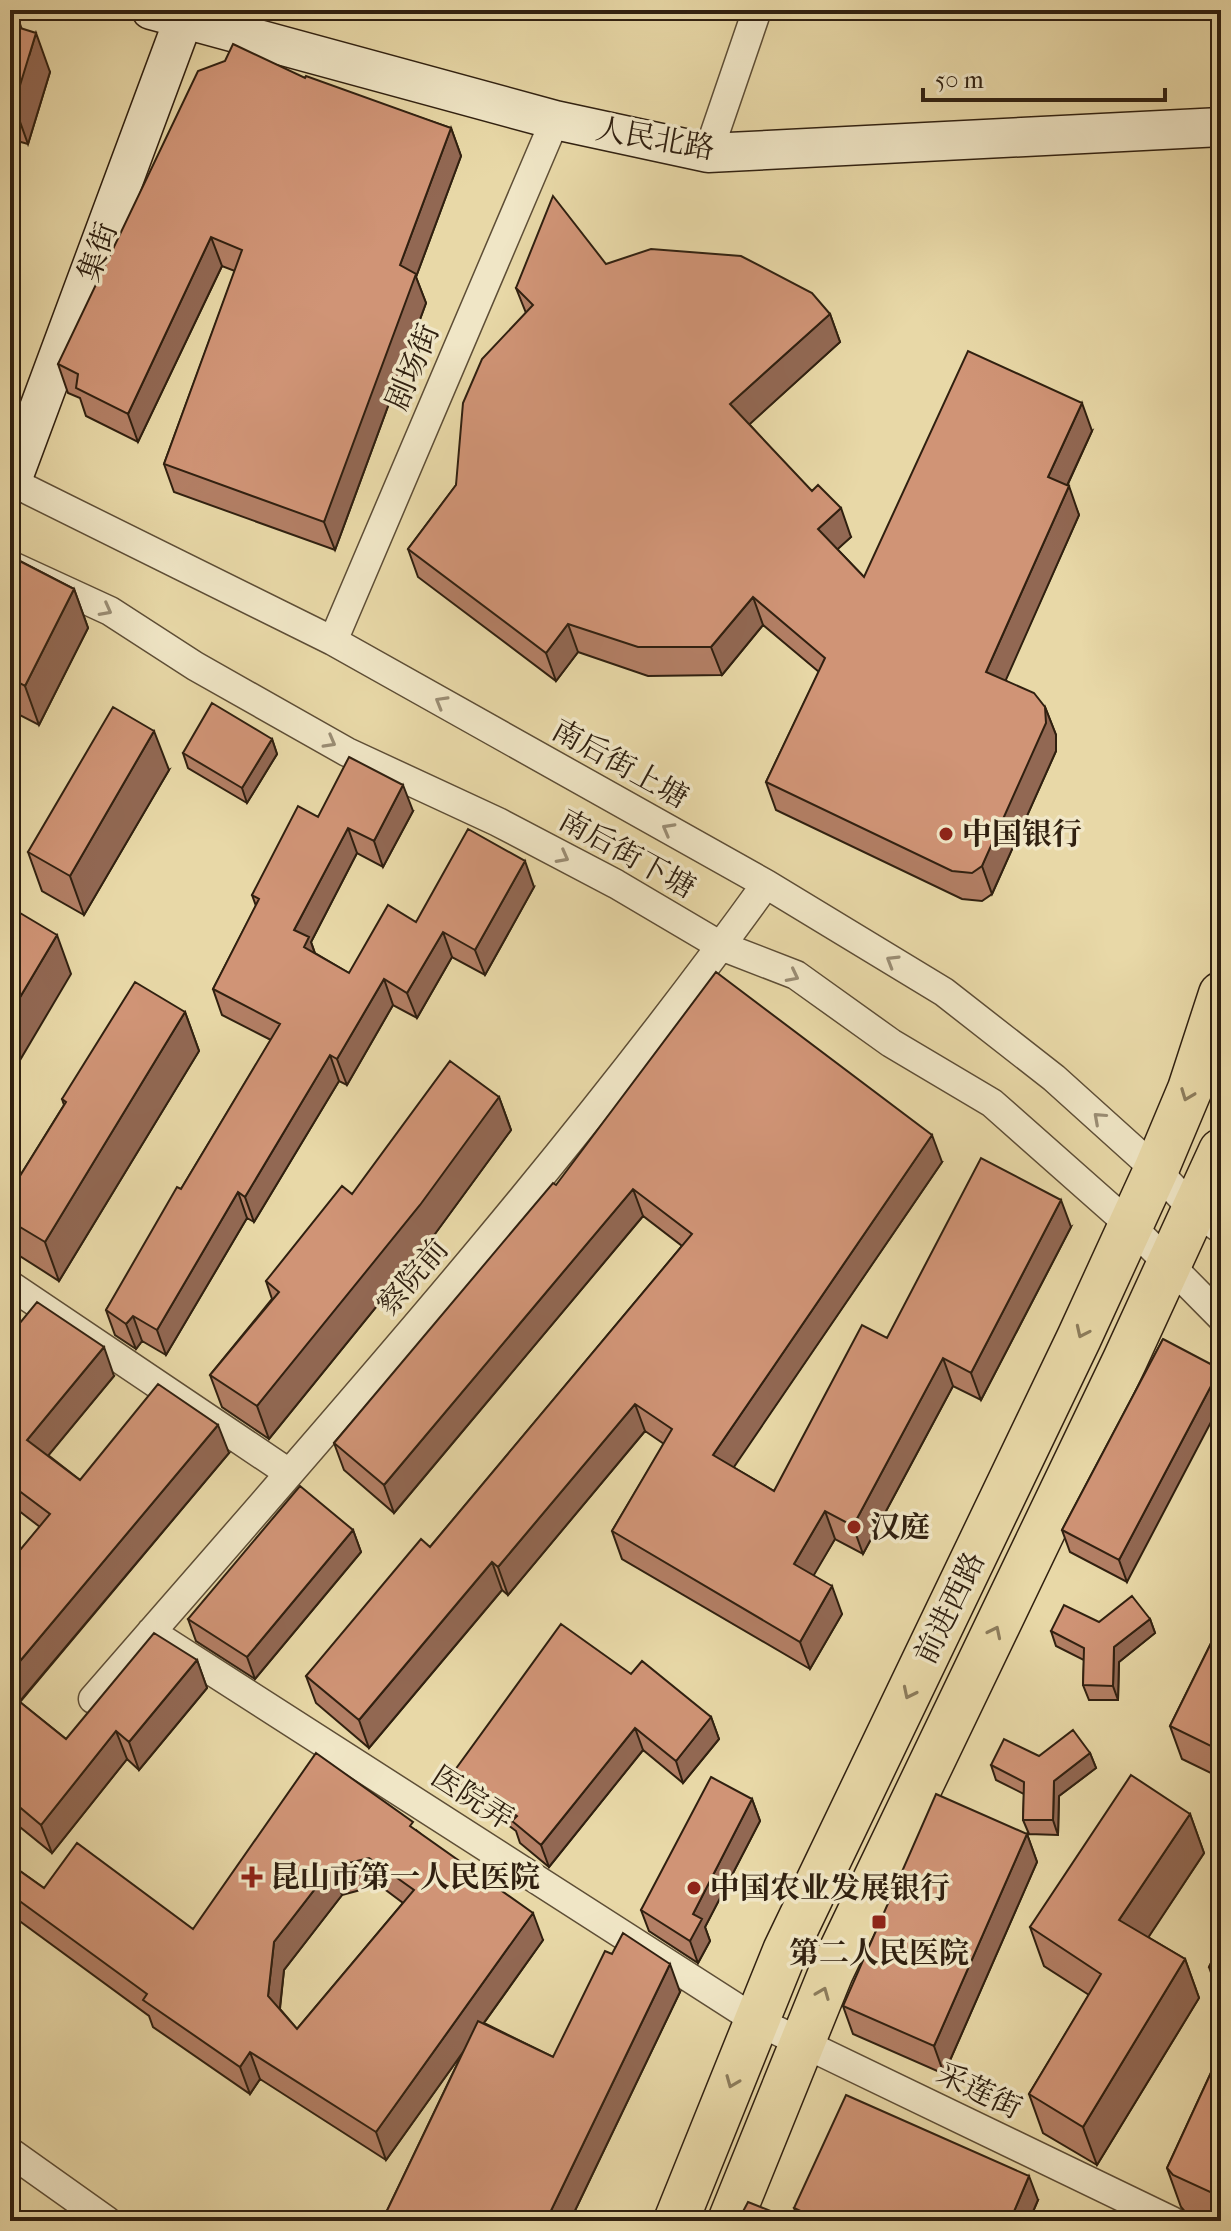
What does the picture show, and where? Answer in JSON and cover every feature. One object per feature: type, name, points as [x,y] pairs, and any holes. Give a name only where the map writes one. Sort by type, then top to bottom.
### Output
[{"type":"main road","name":"人民北路","points":[[174,13],[555,120],[708,153],[1221,127]]},
{"type":"main road","name":"集街","points":[[11,483],[174,13]]},
{"type":"main road","name":"前进西路","points":[[676,2221],[785,1951],[1156,1170],[1190,1089],[1221,994]]},
{"type":"main road","name":"前进西路","points":[[730,2221],[831,1972],[1168,1265],[1208,1220],[1221,1151]]},
{"type":"street","points":[[708,153],[757,10]]},
{"type":"street","name":"剧场街","points":[[333,641],[555,120]]},
{"type":"street","name":"南后街上塘","points":[[11,483],[333,641],[766,884],[944,992],[1054,1078],[1208,1220]]},
{"type":"street","name":"南后街下塘","points":[[10,565],[110,611],[195,666],[347,752],[511,829],[616,884],[721,946],[796,975],[891,1043],[992,1103],[1131,1226],[1221,1317]]},
{"type":"street","name":"察院前","points":[[93,1699],[501,1228],[766,884]]},
{"type":"street","points":[[10,1285],[289,1473]]},
{"type":"street","name":"医院弄","points":[[151,1632],[757,2021]]},
{"type":"street","name":"采莲街","points":[[757,2021],[1172,2221]]},
{"type":"street","points":[[10,2152],[107,2221]]},
{"type":"building","points":[[10,19],[19,21],[17,27],[36,33],[14,105],[10,104]]},
{"type":"building","points":[[233,44],[305,78],[451,128],[400,265],[416,274],[324,522],[164,464],[242,250],[211,237],[128,414],[76,388],[78,374],[58,364],[198,71],[225,61]]},
{"type":"building","points":[[553,196],[606,264],[651,249],[741,256],[812,293],[830,314],[730,404],[812,491],[818,485],[841,508],[818,529],[864,577],[968,351],[1082,403],[1048,477],[1069,486],[986,672],[1034,693],[1045,707],[1046,723],[982,866],[972,873],[952,871],[766,782],[825,658],[753,597],[711,647],[638,647],[568,624],[546,653],[408,549],[456,485],[463,403],[482,359],[533,305],[516,288]]},
{"type":"building","points":[[10,556],[74,589],[25,686],[10,678]]},
{"type":"building","points":[[212,703],[272,739],[242,788],[183,753]]},
{"type":"building","points":[[113,707],[154,731],[70,876],[28,852]]},
{"type":"building","points":[[349,757],[403,785],[374,841],[348,828],[294,930],[309,937],[304,947],[349,973],[388,905],[416,922],[468,829],[525,861],[475,950],[443,932],[407,993],[384,979],[337,1059],[330,1055],[245,1197],[238,1192],[157,1330],[133,1316],[126,1324],[106,1310],[177,1187],[181,1189],[280,1024],[213,989],[259,899],[252,895],[298,806],[318,817]]},
{"type":"building","points":[[10,907],[57,935],[10,1014]]},
{"type":"building","points":[[716,972],[932,1135],[713,1455],[774,1491],[862,1325],[887,1338],[981,1158],[1061,1200],[971,1373],[943,1358],[853,1526],[825,1511],[794,1564],[832,1586],[800,1642],[612,1531],[672,1429],[635,1404],[498,1567],[492,1562],[359,1720],[306,1676],[421,1539],[430,1547],[692,1234],[633,1189],[384,1485],[334,1443],[553,1183],[556,1185]]},
{"type":"building","points":[[135,982],[185,1012],[45,1242],[10,1221],[10,1192],[66,1102],[62,1099]]},
{"type":"building","points":[[450,1061],[499,1097],[420,1205],[257,1406],[210,1375],[279,1292],[266,1281],[342,1186],[352,1194]]},
{"type":"building","points":[[37,1302],[104,1347],[27,1440],[80,1480],[158,1384],[218,1425],[10,1673],[10,1562],[50,1514],[10,1484],[10,1335]]},
{"type":"building","points":[[1163,1339],[1220,1369],[1119,1560],[1062,1530]]},
{"type":"building","points":[[300,1486],[353,1530],[247,1657],[188,1619]]},
{"type":"building","points":[[1132,1596],[1150,1619],[1114,1647],[1113,1686],[1083,1685],[1084,1648],[1051,1631],[1064,1605],[1099,1622]]},
{"type":"building","points":[[1221,1623],[1221,1751],[1170,1726]]},
{"type":"building","points":[[561,1624],[631,1674],[642,1661],[711,1717],[676,1761],[635,1728],[541,1845],[512,1821],[517,1816],[455,1770]]},
{"type":"building","points":[[154,1633],[197,1660],[129,1742],[116,1731],[41,1825],[10,1799],[10,1694],[66,1739]]},
{"type":"building","points":[[1073,1730],[1090,1753],[1054,1781],[1053,1820],[1023,1820],[1024,1782],[991,1765],[1004,1739],[1039,1756]]},
{"type":"building","points":[[316,1753],[413,1822],[410,1826],[533,1913],[376,2132],[250,2052],[240,2067],[143,2000],[147,1994],[10,1894],[10,1864],[44,1888],[77,1843],[193,1929]],"holes":[[[369,1858],[414,1890],[297,2029],[268,1996],[274,1942],[332,1867]]]},
{"type":"building","points":[[1131,1775],[1190,1814],[1119,1920],[1185,1959],[1083,2127],[1029,2094],[1101,1974],[1030,1927]]},
{"type":"building","points":[[711,1777],[752,1799],[693,1914],[702,1919],[690,1941],[641,1910]]},
{"type":"building","points":[[936,1794],[1027,1834],[934,2046],[843,2006]]},
{"type":"building","points":[[623,1933],[670,1964],[546,2221],[382,2221],[478,2021],[553,2057],[605,1951],[612,1954]]},
{"type":"building","points":[[1221,1943],[1221,1974],[1209,1967]]},
{"type":"building","points":[[1221,2051],[1221,2197],[1173,2175],[1167,2168]]},
{"type":"building","points":[[846,2095],[1029,2176],[1010,2221],[822,2221],[794,2208]]},
{"type":"building","points":[[748,2202],[796,2221],[738,2221]]},
{"type":"place","name":"中国银行","points":[[946,834]]},
{"type":"place","name":"汉庭","points":[[854,1527]]},
{"type":"place","name":"昆山市第一人民医院","points":[[252,1877]]},
{"type":"place","name":"中国农业发展银行","points":[[694,1888]]},
{"type":"place","name":"第二人民医院","points":[[879,1922]]}]
